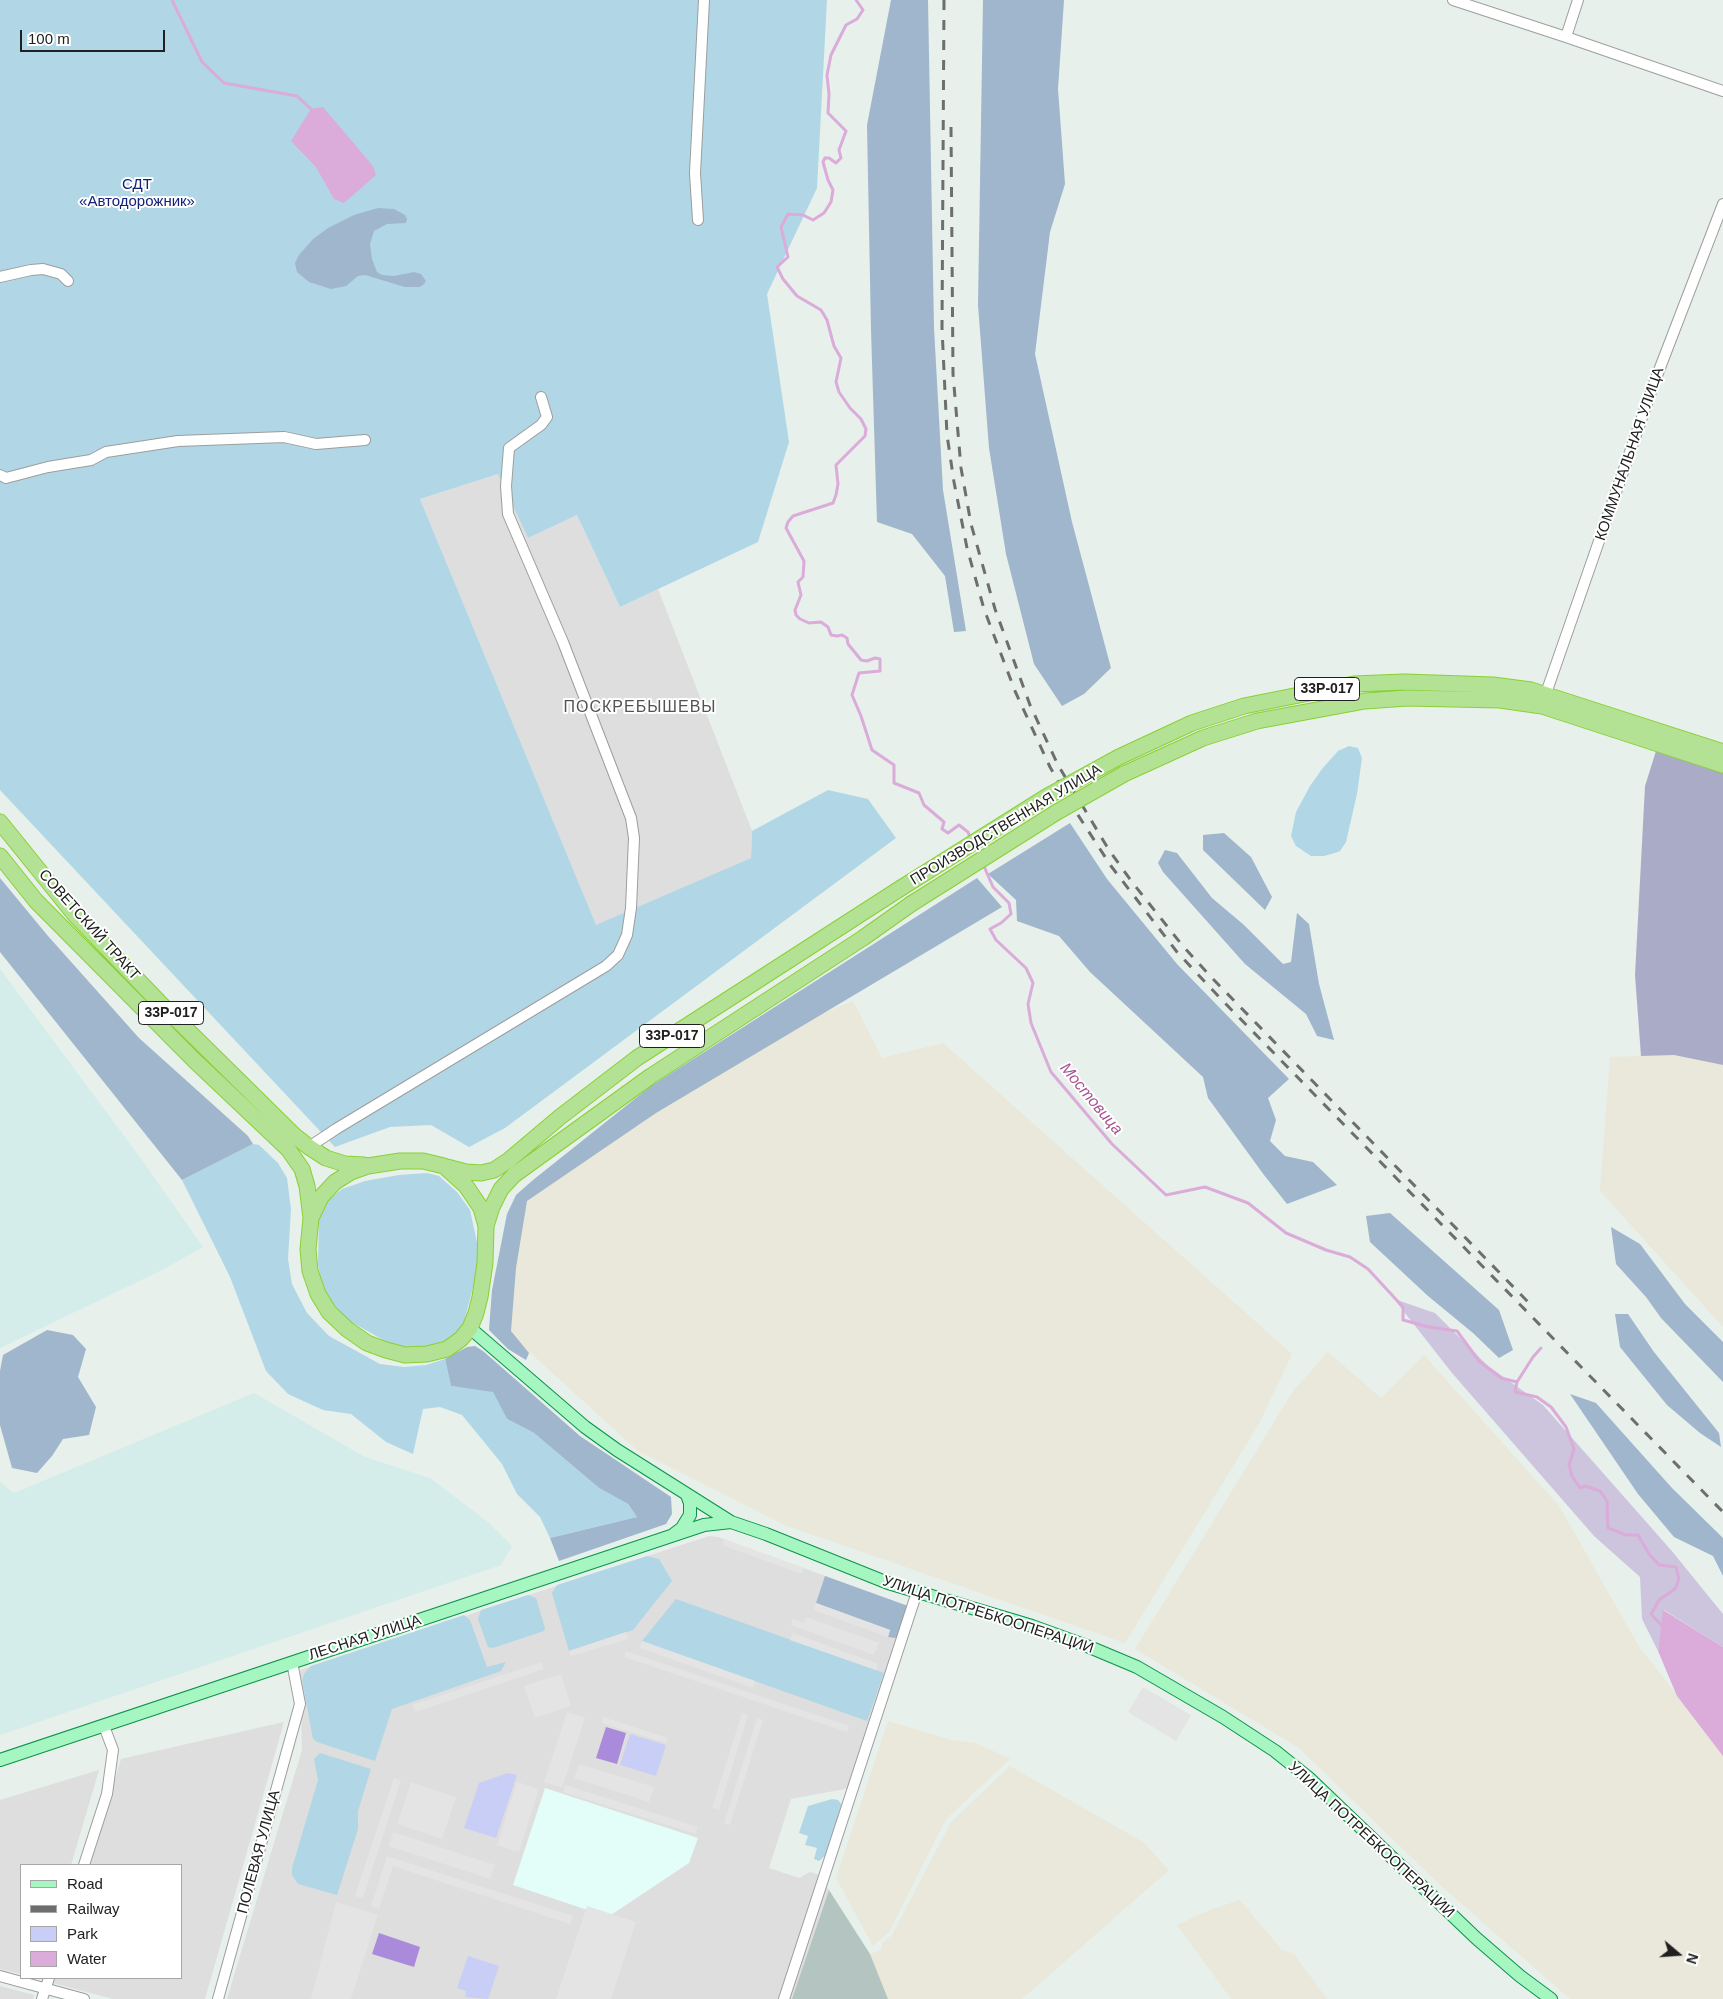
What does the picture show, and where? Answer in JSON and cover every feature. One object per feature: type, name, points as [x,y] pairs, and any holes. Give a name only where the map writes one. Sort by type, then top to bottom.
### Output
[{"type":"highway","name":"ПРОИЗВОДСТВЕННАЯ УЛИЦА","points":[[444,1166],[466,1172],[481,1173],[494,1170],[637,1058],[1046,797],[1119,757],[1192,723],[1244,706],[1354,684],[1440,682],[1494,685],[1723,752]]},
{"type":"highway","name":"ПРОИЗВОДСТВЕННАЯ УЛИЦА","points":[[486,1226],[492,1207],[501,1189],[514,1174],[651,1076],[863,938],[911,904],[1057,812],[1124,774],[1203,738],[1257,721],[1366,701],[1407,698],[1544,700],[1723,765]]},
{"type":"highway","name":"СОВЕТСКИЙ ТРАКТ","points":[[0,822],[75,914],[185,1027],[309,1147],[326,1158],[345,1164],[368,1166]]},
{"type":"highway","name":"СОВЕТСКИЙ ТРАКТ","points":[[0,856],[36,901],[194,1060],[288,1149],[302,1169],[307,1186],[311,1218]]},
{"type":"highway","name":"33Р-017","points":[[400,1161],[423,1161],[444,1166],[466,1186],[481,1208],[486,1226],[485,1263],[480,1297],[470,1328],[447,1349],[427,1354],[404,1355],[367,1343],[328,1312],[318,1294],[310,1271],[308,1249],[311,1218],[322,1197],[335,1182],[351,1172],[368,1166],[400,1161]]},
{"type":"main road","name":"УЛИЦА ПОТРЕБКООПЕРАЦИИ","points":[[470,1328],[585,1427],[616,1450],[731,1522],[888,1583],[1032,1626],[1123,1661],[1170,1685],[1251,1735],[1310,1779],[1476,1938],[1550,1999]]},
{"type":"main road","points":[[672,1536],[682,1528],[690,1515],[690,1503],[686,1495]]},
{"type":"main road","name":"ЛЕСНАЯ УЛИЦА","points":[[0,1760],[704,1525],[731,1522]]},
{"type":"street","points":[[698,220],[695,173],[704,0]]},
{"type":"street","points":[[1452,0],[1723,91]]},
{"type":"street","points":[[1566,37],[1578,0]]},
{"type":"street","name":"КОММУНАЛЬНАЯ УЛИЦА","points":[[1544,700],[1653,386],[1723,204]]},
{"type":"street","points":[[0,277],[43,269],[61,274],[68,281]]},
{"type":"street","points":[[309,1147],[606,966],[618,955],[627,935],[634,838],[632,818],[563,642],[508,514],[506,486],[508,448],[541,425],[547,417],[541,397]]},
{"type":"street","points":[[0,475],[6,478],[48,467],[91,460],[106,452],[178,441],[284,437],[316,444],[365,440]]},
{"type":"street","points":[[784,1999],[917,1592]]},
{"type":"street","name":"ПОЛЕВАЯ УЛИЦА","points":[[218,1999],[300,1704],[292,1662]]},
{"type":"street","points":[[84,1864],[107,1794],[112,1750],[104,1726]]},
{"type":"street","points":[[0,1976],[20,1979]]},
{"type":"street","points":[[20,1979],[47,1983],[84,1999]]},
{"type":"street","points":[[42,1999],[47,1983]]},
{"type":"shaded area","points":[[891,0],[928,0],[934,328],[943,490],[966,631],[954,632],[945,576],[912,534],[877,522],[867,125]]},
{"type":"shaded area","points":[[983,0],[1064,0],[1058,89],[1065,184],[1050,232],[1035,354],[1072,522],[1111,668],[1084,694],[1062,706],[1034,664],[1006,554],[989,448],[978,305]]},
{"type":"shaded area","points":[[378,208],[394,209],[405,215],[407,219],[406,223],[387,224],[374,231],[370,244],[372,259],[377,272],[382,275],[394,276],[414,272],[421,274],[426,281],[424,284],[420,287],[405,287],[365,275],[358,276],[346,286],[331,289],[309,282],[297,272],[295,263],[299,255],[313,239],[328,228],[354,215]]},
{"type":"shaded area","name":"ПОСКРЕБЫШЕВЫ","points":[[498,474],[528,538],[577,515],[620,607],[658,589],[752,831],[751,858],[596,926],[420,499]]},
{"type":"shaded area","points":[[1656,751],[1723,773],[1723,1065],[1674,1055],[1641,1056],[1635,975],[1645,786]]},
{"type":"shaded area","points":[[1070,823],[1107,879],[1177,964],[1289,1079],[1268,1098],[1276,1120],[1270,1141],[1285,1156],[1313,1162],[1337,1185],[1287,1204],[1208,1098],[1203,1077],[1090,972],[1059,936],[1017,921],[1016,900],[988,874]]},
{"type":"shaded area","points":[[1224,833],[1251,857],[1272,897],[1265,910],[1203,850],[1203,835]]},
{"type":"shaded area","points":[[1165,850],[1177,853],[1212,898],[1244,925],[1283,964],[1291,962],[1297,913],[1309,924],[1319,984],[1334,1040],[1317,1036],[1306,1014],[1245,964],[1163,872],[1158,863]]},
{"type":"shaded area","points":[[0,878],[48,936],[139,1038],[248,1136],[253,1144],[182,1180],[0,952]]},
{"type":"shaded area","points":[[977,878],[1002,907],[656,1113],[527,1201],[516,1268],[511,1331],[529,1353],[526,1360],[508,1349],[489,1330],[492,1290],[507,1214],[516,1195],[651,1086]]},
{"type":"shaded area","points":[[0,969],[142,1160],[203,1247],[160,1271],[0,1348]]},
{"type":"shaded area","points":[[853,1001],[882,1058],[943,1043],[1292,1354],[1260,1422],[1125,1643],[787,1526],[638,1451],[501,1326],[520,1200],[732,1051]]},
{"type":"shaded area","points":[[1674,1055],[1723,1065],[1723,1327],[1600,1191],[1610,1057]]},
{"type":"shaded area","points":[[1390,1213],[1499,1310],[1513,1350],[1499,1358],[1370,1242],[1366,1216]]},
{"type":"shaded area","points":[[1611,1227],[1640,1244],[1685,1304],[1723,1342],[1723,1382],[1661,1318],[1646,1297],[1616,1264]]},
{"type":"shaded area","points":[[1394,1299],[1435,1313],[1488,1366],[1543,1405],[1671,1550],[1723,1614],[1723,1647],[1664,1610],[1658,1651],[1642,1619],[1640,1577],[1594,1536],[1452,1373]]},
{"type":"shaded area","points":[[1615,1314],[1628,1314],[1654,1352],[1719,1433],[1721,1447],[1700,1433],[1667,1405],[1620,1347]]},
{"type":"shaded area","points":[[47,1330],[73,1335],[86,1349],[78,1377],[96,1407],[89,1435],[63,1439],[52,1456],[37,1473],[12,1468],[0,1425],[0,1371],[3,1355]]},
{"type":"shaded area","points":[[475,1346],[580,1436],[671,1497],[672,1514],[666,1524],[559,1561],[550,1538],[637,1517],[628,1504],[599,1488],[534,1433],[507,1419],[493,1392],[451,1386],[445,1359],[467,1347]]},
{"type":"shaded area","points":[[1328,1352],[1381,1398],[1424,1355],[1559,1506],[1640,1648],[1723,1753],[1723,1999],[1570,1999],[1439,1884],[1299,1748],[1135,1649],[1293,1391]]},
{"type":"shaded area","points":[[254,1393],[365,1457],[430,1478],[488,1522],[512,1546],[501,1565],[0,1735],[0,1482],[14,1493]]},
{"type":"shaded area","points":[[1570,1394],[1596,1403],[1672,1488],[1723,1538],[1723,1576],[1713,1556],[1674,1537],[1638,1494]]},
{"type":"shaded area","points":[[709,1536],[718,1537],[908,1606],[850,1788],[791,1799],[769,1868],[799,1878],[810,1872],[819,1875],[829,1890],[792,1999],[227,1999],[302,1750],[300,1670]]},
{"type":"shaded area","points":[[724,1539],[804,1568],[802,1574],[722,1545]]},
{"type":"shaded area","points":[[825,1576],[908,1606],[899,1635],[895,1638],[888,1637],[890,1630],[816,1603]]},
{"type":"shaded area","points":[[816,1603],[890,1630],[888,1637],[813,1610]]},
{"type":"shaded area","points":[[806,1617],[879,1643],[874,1655],[791,1625],[793,1619],[804,1623]]},
{"type":"shaded area","points":[[626,1632],[628,1639],[571,1656],[571,1658],[569,1651]]},
{"type":"shaded area","points":[[793,1633],[878,1664],[876,1670],[790,1640]]},
{"type":"shaded area","points":[[642,1641],[755,1681],[753,1688],[640,1648]]},
{"type":"shaded area","points":[[626,1651],[849,1726],[847,1732],[624,1657]]},
{"type":"shaded area","points":[[542,1662],[544,1669],[415,1712],[412,1705]]},
{"type":"shaded area","points":[[561,1674],[571,1706],[535,1718],[524,1686]]},
{"type":"shaded area","points":[[1143,1687],[1191,1715],[1176,1741],[1128,1712]]},
{"type":"shaded area","points":[[567,1712],[585,1718],[562,1788],[544,1782]]},
{"type":"shaded area","points":[[742,1713],[748,1715],[719,1810],[712,1808]]},
{"type":"shaded area","points":[[603,1717],[668,1738],[666,1743],[602,1723]]},
{"type":"shaded area","points":[[757,1718],[763,1720],[730,1825],[724,1823]]},
{"type":"shaded area","points":[[888,1721],[951,1740],[976,1743],[1010,1759],[946,1819],[889,1932],[873,1946],[836,1878]]},
{"type":"shaded area","points":[[284,1722],[205,1999],[113,1999],[53,1983],[55,1979],[182,1979],[182,1864],[89,1864],[121,1759]]},
{"type":"shaded area","points":[[606,1727],[626,1733],[617,1764],[596,1758]]},
{"type":"shaded area","points":[[579,1764],[654,1787],[649,1802],[574,1778]]},
{"type":"shaded area","points":[[1010,1766],[1143,1842],[1169,1870],[1022,1999],[888,1999],[870,1954],[881,1950],[883,1942],[892,1935],[951,1822]]},
{"type":"shaded area","points":[[99,1770],[71,1864],[20,1864],[20,1974],[0,1969],[0,1800]]},
{"type":"shaded area","points":[[394,1778],[401,1780],[363,1898],[355,1896]]},
{"type":"shaded area","points":[[411,1782],[456,1797],[442,1839],[397,1824]]},
{"type":"shaded area","points":[[517,1782],[539,1789],[519,1852],[497,1845]]},
{"type":"shaded area","points":[[565,1785],[698,1827],[696,1834],[563,1792]]},
{"type":"shaded area","points":[[545,1788],[698,1838],[689,1863],[608,1917],[513,1885]]},
{"type":"shaded area","points":[[393,1832],[495,1865],[490,1879],[389,1846]]},
{"type":"shaded area","points":[[387,1856],[573,1916],[570,1924],[393,1866],[379,1909],[371,1906]]},
{"type":"shaded area","points":[[829,1890],[870,1954],[888,1999],[792,1999]]},
{"type":"shaded area","points":[[1240,1900],[1282,1950],[1294,1954],[1327,1999],[1231,1999],[1177,1925],[1210,1910]]},
{"type":"shaded area","points":[[336,1902],[378,1915],[351,1999],[311,1999]]},
{"type":"shaded area","points":[[587,1906],[636,1922],[611,1999],[556,1999]]},
{"type":"shaded area","points":[[379,1933],[420,1947],[414,1967],[372,1954]]},
{"type":"shaded area","points":[[0,1986],[34,1995],[33,1999],[0,1999]]},
{"type":"green space","name":"СДТ «Автодорожник»","points":[[0,0],[827,0],[817,188],[767,294],[789,442],[758,542],[620,607],[577,515],[528,538],[498,474],[420,499],[596,925],[751,858],[752,831],[828,790],[868,799],[896,838],[505,1128],[469,1147],[431,1125],[390,1127],[335,1147],[0,790]]},
{"type":"green space","points":[[1349,746],[1358,748],[1362,758],[1357,794],[1346,842],[1340,851],[1335,853],[1324,856],[1311,856],[1296,846],[1291,836],[1296,812],[1322,769],[1338,751]]},
{"type":"green space","points":[[253,1144],[259,1145],[278,1163],[287,1178],[291,1209],[288,1259],[292,1284],[307,1313],[329,1336],[380,1364],[404,1367],[426,1365],[445,1359],[451,1386],[493,1391],[507,1419],[534,1433],[599,1488],[628,1504],[637,1517],[550,1538],[540,1517],[517,1494],[502,1464],[462,1415],[440,1407],[423,1409],[413,1454],[386,1442],[351,1414],[323,1410],[288,1394],[266,1371],[230,1277],[182,1180]]},
{"type":"green space","points":[[427,1173],[439,1176],[457,1192],[470,1210],[478,1247],[478,1268],[464,1322],[456,1333],[444,1342],[428,1346],[408,1347],[392,1345],[350,1321],[332,1303],[322,1286],[318,1264],[319,1220],[327,1201],[342,1189],[365,1181],[399,1175]]},
{"type":"green space","points":[[647,1556],[659,1559],[672,1581],[633,1630],[569,1651],[552,1593],[557,1585]]},
{"type":"green space","points":[[528,1595],[536,1598],[545,1628],[544,1631],[493,1648],[488,1647],[478,1619],[481,1610]]},
{"type":"green space","points":[[676,1599],[884,1673],[867,1721],[642,1641]]},
{"type":"green space","points":[[464,1615],[470,1620],[487,1667],[506,1662],[501,1671],[392,1709],[375,1761],[313,1739],[302,1680],[304,1674],[311,1666]]},
{"type":"green space","points":[[630,1734],[666,1745],[656,1776],[620,1765]]},
{"type":"green space","points":[[320,1753],[371,1769],[358,1811],[358,1829],[337,1895],[298,1884],[292,1875],[292,1868],[318,1780],[314,1759]]},
{"type":"green space","points":[[508,1773],[517,1775],[496,1838],[464,1828],[479,1783]]},
{"type":"green space","points":[[832,1799],[838,1800],[842,1805],[826,1855],[819,1861],[814,1859],[817,1848],[805,1845],[808,1836],[799,1833],[808,1806]]},
{"type":"green space","points":[[468,1956],[499,1966],[488,1999],[465,1997],[466,1991],[457,1988]]},
{"type":"water","points":[[323,107],[373,166],[376,175],[344,203],[334,199],[316,167],[291,141],[311,109]]},
{"type":"water","points":[[1663,1610],[1723,1647],[1723,1756],[1677,1696],[1658,1651]]},
{"type":"waterway","points":[[172,0],[202,62],[224,83],[297,96],[311,109]]},
{"type":"waterway","name":"Мостовица","points":[[856,0],[863,10],[857,19],[846,25],[831,55],[827,75],[828,113],[846,131],[839,150],[841,158],[836,163],[829,158],[825,158],[823,162],[833,190],[831,202],[824,213],[813,220],[803,215],[788,214],[781,227],[788,257],[777,267],[783,279],[797,296],[821,310],[827,320],[834,346],[841,358],[836,382],[839,392],[850,408],[861,419],[866,429],[865,436],[836,465],[838,484],[833,503],[793,516],[788,522],[786,528],[804,561],[803,577],[798,582],[801,595],[795,610],[796,615],[800,619],[809,623],[821,622],[828,627],[831,635],[842,635],[847,638],[848,644],[861,660],[880,659],[880,671],[859,673],[852,695],[872,750],[894,765],[894,783],[919,793],[924,805],[944,822],[942,829],[948,833],[959,825],[968,832],[971,840]]},
{"type":"waterway","name":"Мостовица","points":[[983,864],[993,887],[1009,903],[1011,914],[1001,923],[990,929],[996,940],[1026,968],[1033,983],[1028,1004],[1031,1023],[1051,1072],[1112,1144],[1166,1195],[1205,1187],[1248,1203],[1286,1233],[1326,1250],[1350,1257],[1368,1269],[1403,1307],[1403,1320],[1429,1327],[1457,1331],[1479,1361],[1501,1378],[1517,1382],[1515,1392],[1537,1397],[1551,1407],[1566,1427],[1574,1449],[1569,1465],[1572,1476],[1580,1488],[1585,1486],[1600,1491],[1607,1501],[1608,1528],[1626,1535],[1638,1535],[1649,1554],[1659,1565],[1676,1567],[1679,1579],[1675,1589],[1659,1600],[1651,1614],[1662,1626],[1665,1626]]},
{"type":"waterway","points":[[1517,1382],[1541,1348]]},
{"type":"railway","points":[[944,0],[942,328],[947,435],[967,548],[984,609],[1015,691],[1050,767],[1111,866],[1177,952],[1723,1512]]},
{"type":"railway","points":[[951,127],[953,374],[961,468],[971,524],[995,609],[1030,705],[1058,765],[1109,850],[1182,945],[1531,1305]]},
{"type":"district","name":"ПОСКРЕБЫШЕВЫ","points":[[640,708]]}]
